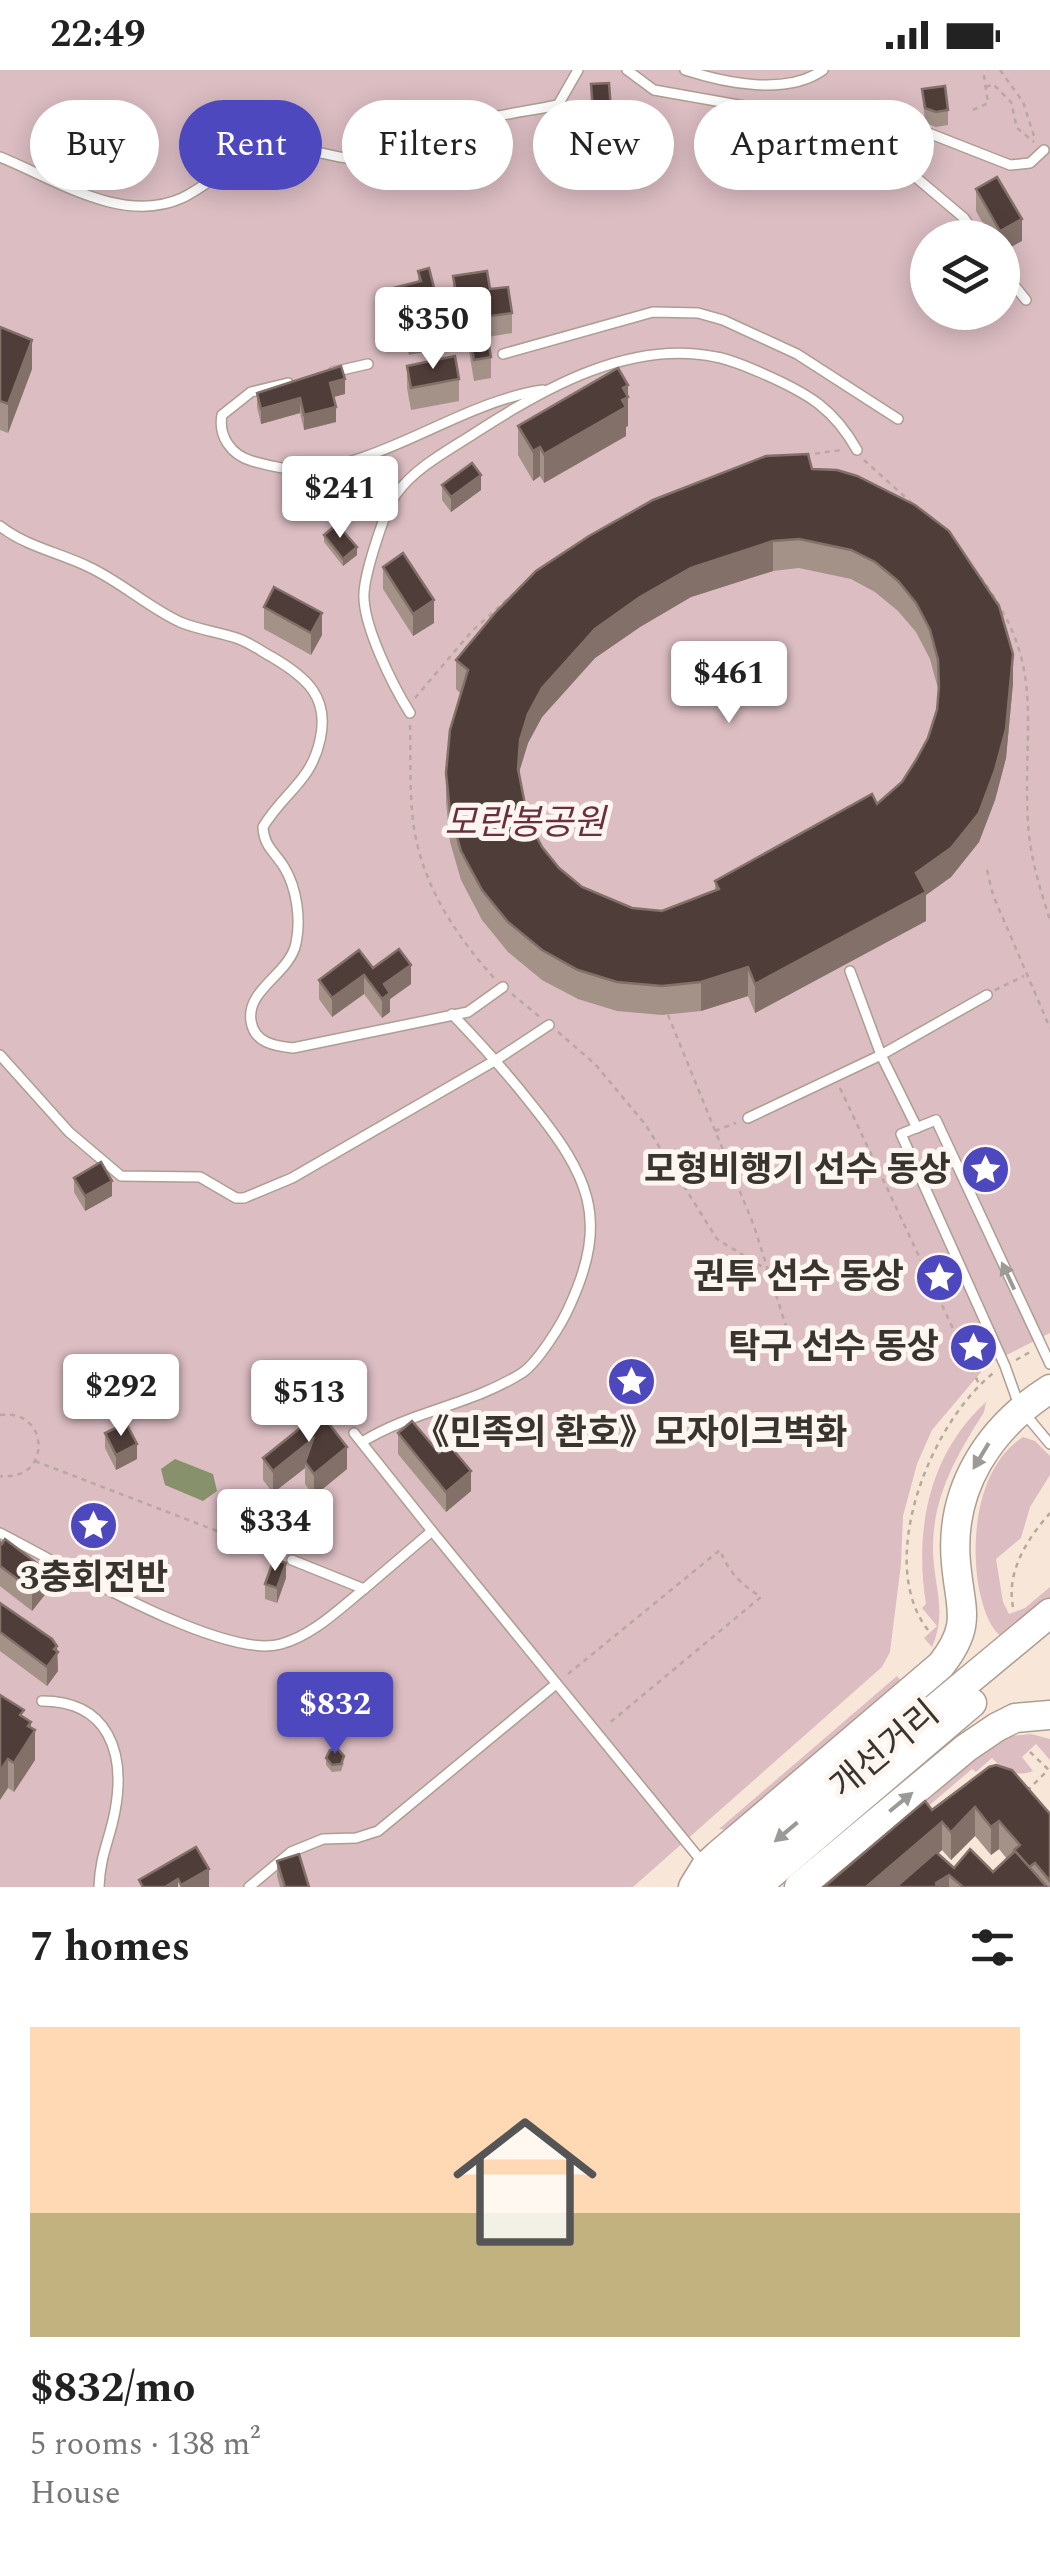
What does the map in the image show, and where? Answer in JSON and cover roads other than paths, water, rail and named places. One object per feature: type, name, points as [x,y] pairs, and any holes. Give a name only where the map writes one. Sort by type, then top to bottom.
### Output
[{"type":"main road","points":[[1020,1408],[1050,1389]]},
{"type":"main road","name":"개선거리","points":[[706,1880],[941,1665],[962,1636],[955,1560],[962,1497],[983,1450],[1020,1408]]},
{"type":"main road","name":"개선거리","points":[[706,1880],[1050,1613]]},
{"type":"main road","name":"개선거리","points":[[756,1887],[1050,1637]]},
{"type":"main road","name":"개선거리","points":[[800,1887],[966,1748],[1015,1718],[1050,1715]]},
{"type":"lane","points":[[561,100],[578,70]]},
{"type":"lane","points":[[627,70],[654,90],[710,100]]},
{"type":"lane","points":[[685,70],[771,85],[807,80],[823,70]]},
{"type":"lane","points":[[0,158],[90,195],[128,206],[157,206],[181,198],[254,154],[274,148],[370,160],[396,156],[455,127],[533,110]]},
{"type":"lane","points":[[934,133],[1010,165],[1030,163],[1044,150]]},
{"type":"lane","points":[[932,190],[965,220]]},
{"type":"lane","points":[[1020,292],[1026,300]]},
{"type":"lane","points":[[504,354],[652,312],[698,313],[724,320],[796,354],[898,418]]},
{"type":"lane","points":[[410,713],[376,644],[363,596],[371,560],[394,497],[410,478],[443,454],[551,388],[643,356],[712,356],[788,385],[816,402],[842,423],[857,450]]},
{"type":"lane","points":[[329,373],[368,364]]},
{"type":"lane","points":[[290,383],[251,392],[222,415],[220,430],[236,453],[255,462],[292,469],[328,468],[396,447],[517,394],[551,388]]},
{"type":"lane","points":[[0,526],[19,541],[88,566],[176,620],[240,639],[294,670],[310,683],[320,700],[321,738],[312,768],[263,827],[269,850],[291,880],[298,925],[293,958],[252,1005],[250,1019],[260,1039],[273,1046],[293,1048],[468,1012],[503,987]]},
{"type":"lane","points":[[850,971],[881,1055],[917,1128]]},
{"type":"lane","points":[[748,1118],[881,1055],[986,995]]},
{"type":"lane","points":[[362,1442],[386,1427],[482,1396],[527,1370],[565,1318],[584,1276],[590,1214],[580,1173],[562,1142],[496,1060],[452,1014]]},
{"type":"lane","points":[[0,1055],[70,1132],[121,1176],[200,1177],[236,1198],[244,1198],[292,1178],[496,1060],[550,1024]]},
{"type":"lane","points":[[1050,1364],[936,1120],[901,1134],[1020,1408],[1050,1444]]},
{"type":"lane","points":[[354,1433],[599,1732],[706,1880]]},
{"type":"lane","points":[[0,1533],[181,1624],[246,1646],[278,1646],[302,1636],[432,1531]]},
{"type":"lane","points":[[292,1560],[364,1589]]},
{"type":"lane","points":[[248,1887],[291,1852],[323,1839],[356,1838],[378,1831],[556,1684]]},
{"type":"lane","points":[[42,1701],[78,1705],[92,1714],[113,1743],[118,1765],[115,1812],[100,1859],[98,1887]]},
{"type":"place","name":"모형비행기 선수 동상","points":[[986,1170]]},
{"type":"place","name":"권투 선수 동상","points":[[939,1277]]},
{"type":"place","name":"탁구 선수 동상","points":[[974,1347]]},
{"type":"place","name":"《민족의 환호》모자이크벽화","points":[[631,1381]]},
{"type":"place","name":"3충회전반","points":[[94,1526]]},
{"type":"park label","name":"모란봉공원","points":[[525,823]]}]
